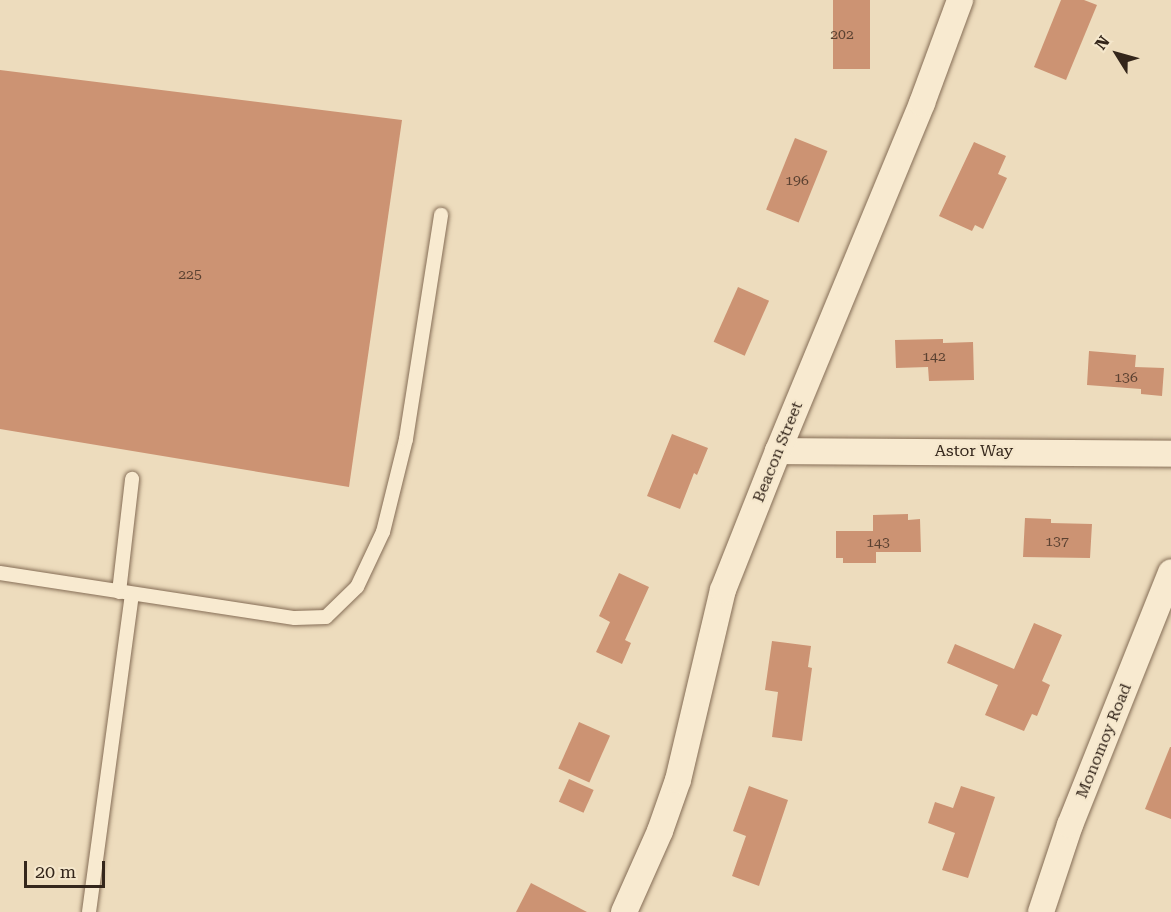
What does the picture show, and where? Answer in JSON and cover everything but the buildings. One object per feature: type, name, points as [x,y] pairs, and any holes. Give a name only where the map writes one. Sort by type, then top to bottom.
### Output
[{"type":"street","name":"Beacon Street","points":[[624,912],[660,831],[678,780],[723,590],[918,114],[960,0]]},
{"type":"street","name":"Astor Way","points":[[778,451],[1171,454]]},
{"type":"street","name":"Monomoy Road","points":[[1041,912],[1070,825],[1171,572]]},
{"type":"lane","points":[[0,573],[295,618],[326,618],[357,587],[383,532],[406,439],[441,215]]},
{"type":"lane","points":[[89,912],[125,593],[132,479]]}]
